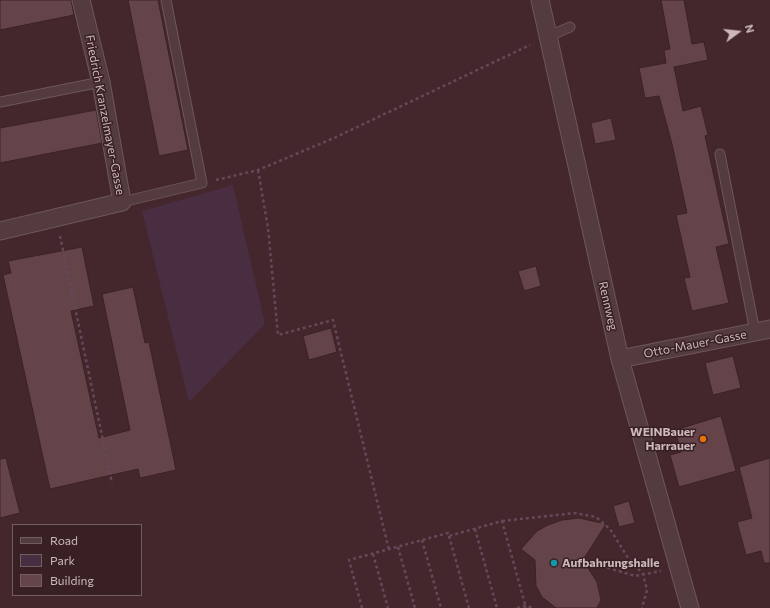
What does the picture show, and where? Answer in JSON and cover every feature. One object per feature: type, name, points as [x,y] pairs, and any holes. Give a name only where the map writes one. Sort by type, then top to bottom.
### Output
[{"type":"street","name":"Friedrich Kranzelmayer-Gasse","points":[[0,231],[122,202],[100,82],[81,0]]},
{"type":"street","name":"Rennweg","points":[[540,0],[547,37],[620,359],[690,608]]},
{"type":"street","name":"Otto-Mauer-Gasse","points":[[620,359],[763,330]]},
{"type":"lane","points":[[122,202],[202,183],[166,0]]},
{"type":"lane","points":[[547,37],[570,27]]},
{"type":"lane","points":[[0,102],[100,82]]},
{"type":"lane","points":[[720,154],[763,330]]},
{"type":"path","points":[[202,183],[258,170],[334,138],[547,37]]},
{"type":"path","points":[[258,170],[268,228],[278,335],[333,320],[389,550]]},
{"type":"path","points":[[56,217],[112,483]]},
{"type":"path","points":[[362,608],[349,560],[422,540],[448,534],[449,536],[502,521],[575,513],[596,517],[610,529],[628,558],[643,574],[647,590],[642,608]]},
{"type":"path","points":[[502,521],[525,607]]},
{"type":"path","points":[[475,529],[497,608]]},
{"type":"path","points":[[449,536],[469,608]]},
{"type":"path","points":[[422,540],[441,608]]},
{"type":"path","points":[[398,547],[415,608]]},
{"type":"path","points":[[373,554],[388,608]]},
{"type":"path","points":[[573,557],[635,576],[679,568]]},
{"type":"path","points":[[518,608],[534,608]]},
{"type":"green space","points":[[233,185],[265,324],[189,402],[142,211]]},
{"type":"building","points":[[0,0],[71,0],[74,15],[0,30]]},
{"type":"building","points":[[128,0],[158,0],[188,150],[159,156]]},
{"type":"building","points":[[661,0],[684,0],[692,44],[704,42],[708,60],[674,67],[683,111],[701,106],[708,135],[705,136],[729,244],[716,247],[729,303],[692,311],[684,278],[690,277],[676,215],[687,213],[672,144],[659,96],[645,98],[639,68],[666,63],[664,50],[670,49]]},
{"type":"building","points":[[96,110],[102,143],[0,163],[0,128]]},
{"type":"building","points":[[611,118],[616,140],[595,144],[591,123]]},
{"type":"building","points":[[82,247],[94,306],[71,311],[99,438],[130,430],[102,294],[133,287],[145,343],[149,342],[176,470],[140,478],[138,469],[50,489],[3,275],[11,273],[8,261]]},
{"type":"building","points":[[536,266],[541,286],[524,291],[518,271]]},
{"type":"building","points":[[331,328],[337,352],[309,360],[303,336]]},
{"type":"building","points":[[733,356],[741,388],[713,395],[705,363]]},
{"type":"building","name":"WEINBauer Harrauer","points":[[721,416],[736,471],[679,487],[670,455],[681,452],[675,430]]},
{"type":"building","points":[[6,458],[20,513],[0,518],[0,459]]},
{"type":"building","points":[[770,458],[770,563],[764,563],[761,551],[746,555],[737,522],[752,518],[739,467]]},
{"type":"building","points":[[629,501],[635,523],[619,527],[613,506]]},
{"type":"building","name":"Aufbahrungshalle","points":[[579,518],[606,524],[583,560],[597,582],[601,600],[597,608],[556,608],[542,597],[536,586],[535,560],[521,549],[537,531],[548,525],[562,520]]},
{"type":"place","name":"WEINBauer Harrauer","points":[[703,439]]},
{"type":"place","name":"Aufbahrungshalle","points":[[554,563]]}]
